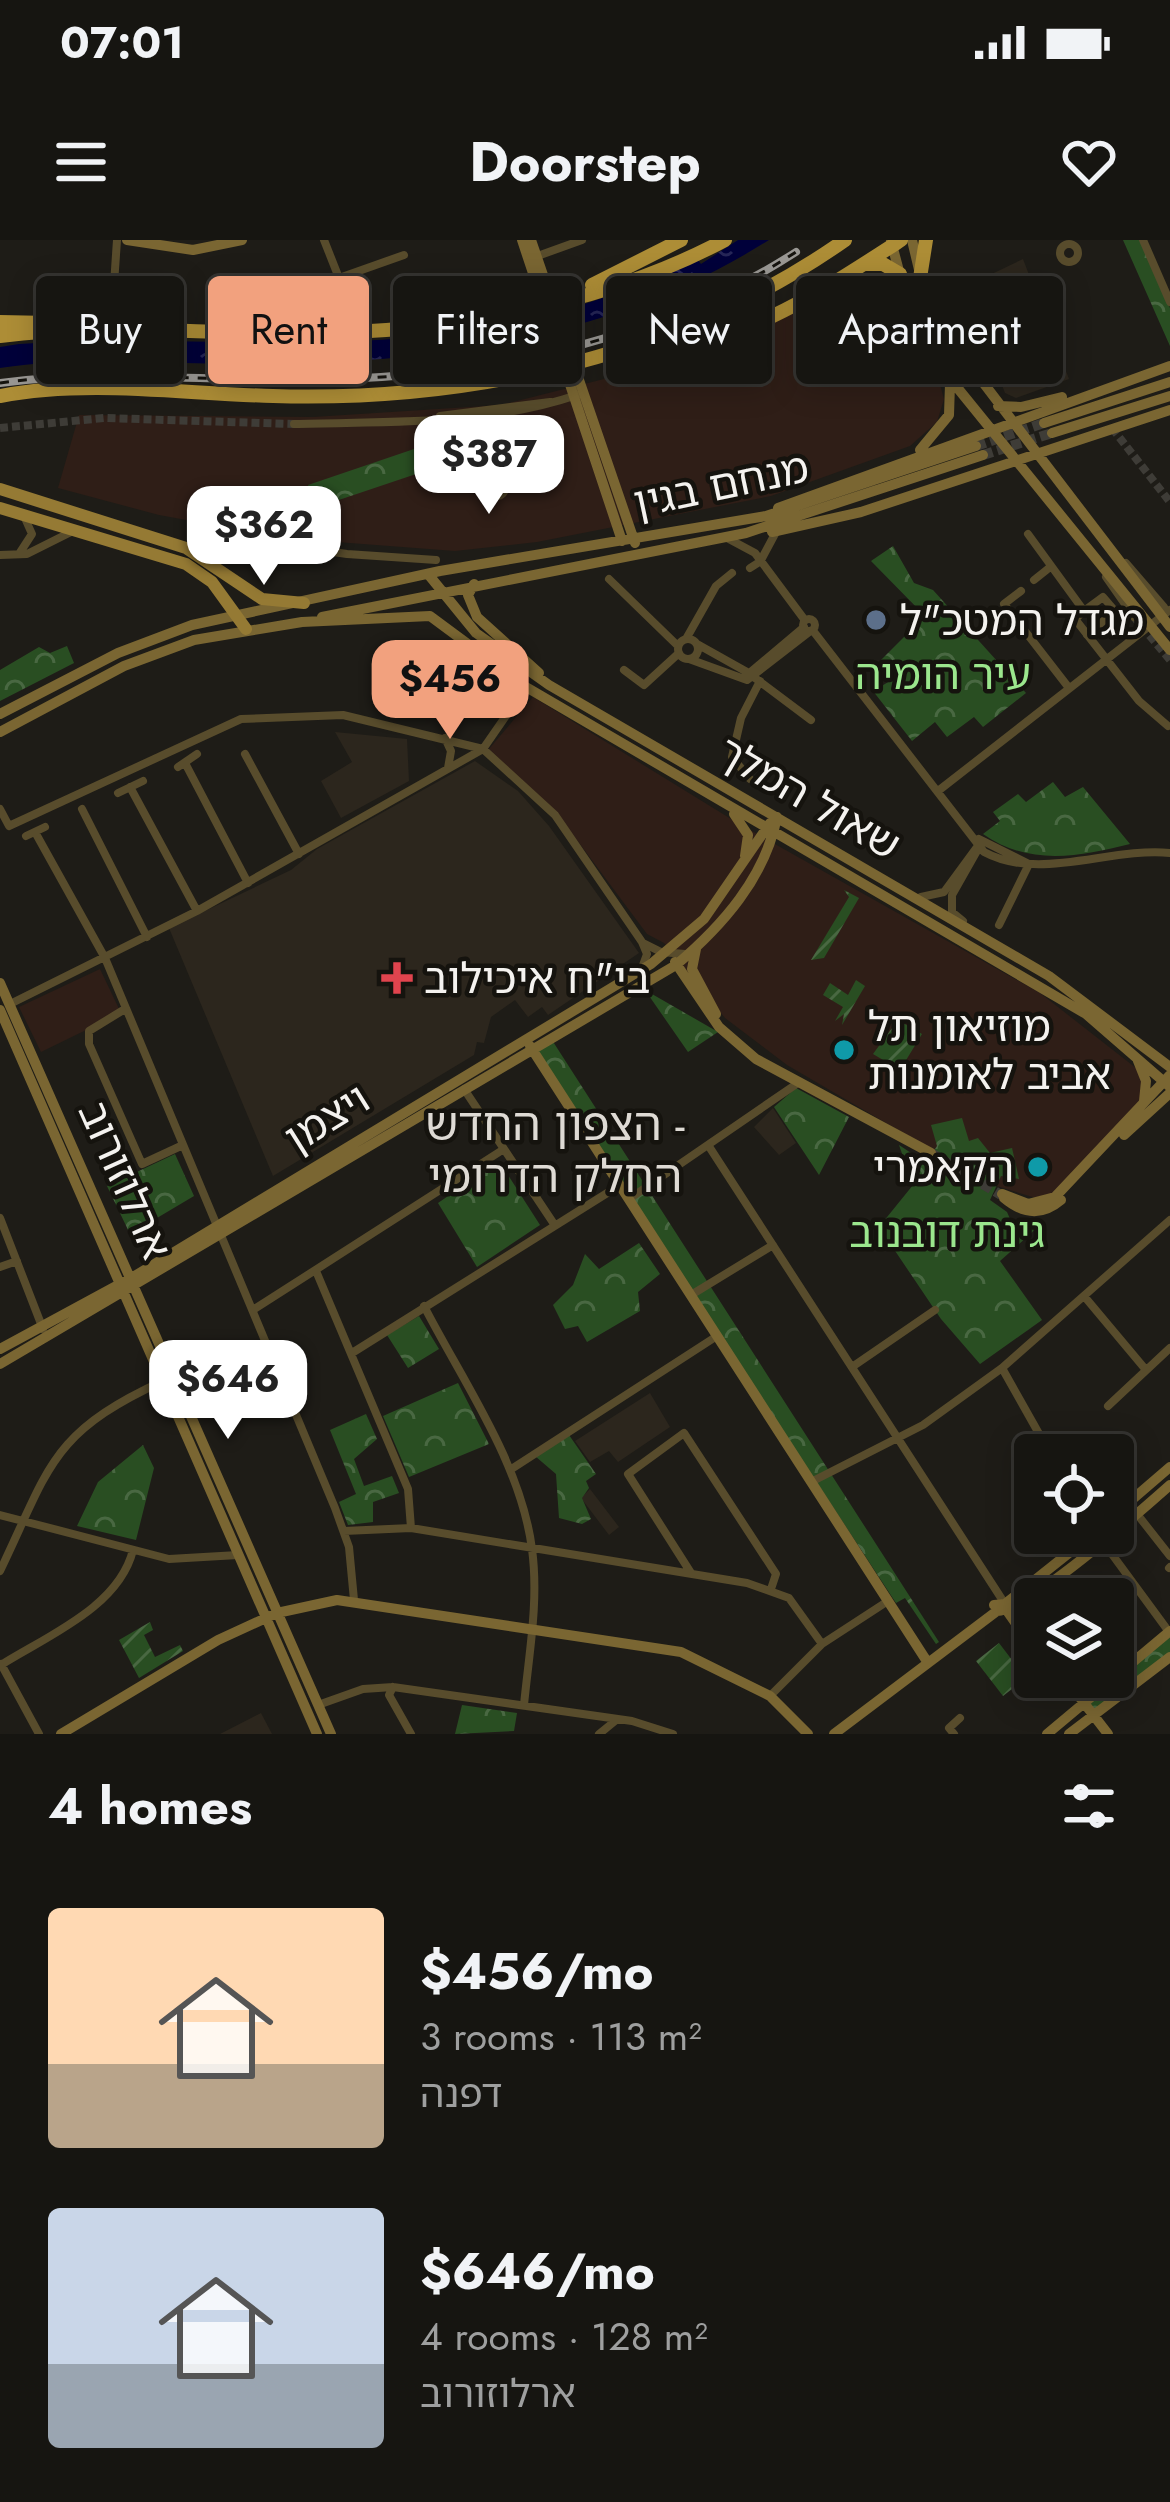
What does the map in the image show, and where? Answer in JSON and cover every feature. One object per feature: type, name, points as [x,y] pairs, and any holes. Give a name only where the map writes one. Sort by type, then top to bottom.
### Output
[{"type":"highway","points":[[582,290],[681,240]]},
{"type":"highway","points":[[582,294],[666,268],[725,240]]},
{"type":"highway","points":[[0,400],[53,388],[357,394],[480,382],[666,338],[733,310],[845,240]]},
{"type":"highway","points":[[920,276],[926,240]]},
{"type":"highway","points":[[592,358],[708,345],[782,311],[894,242]]},
{"type":"highway","points":[[860,265],[883,264],[900,274]]},
{"type":"highway","points":[[0,322],[36,324]]},
{"type":"highway","points":[[184,331],[332,333],[393,327]]},
{"type":"highway","points":[[0,336],[36,334]]},
{"type":"main road","name":"מנחם בגין","points":[[0,489],[186,548],[262,599],[304,603]]},
{"type":"main road","points":[[0,508],[195,568],[212,583],[232,618],[246,629]]},
{"type":"street","points":[[115,276],[117,240]]},
{"type":"street","points":[[127,240],[193,250],[242,240]]},
{"type":"street","points":[[324,240],[339,278],[404,255]]},
{"type":"street","points":[[526,240],[630,555]]},
{"type":"street","points":[[532,258],[582,240]]},
{"type":"street","points":[[913,240],[920,276]]},
{"type":"street","points":[[1143,240],[1170,302]]},
{"type":"street","points":[[894,242],[900,274]]},
{"type":"street","points":[[766,516],[803,495],[1170,366]]},
{"type":"street","points":[[998,405],[1021,407],[1147,374]]},
{"type":"street","points":[[1170,382],[1048,428],[1170,396]]},
{"type":"street","points":[[907,459],[931,442],[949,415],[947,384]]},
{"type":"street","points":[[954,384],[1087,545],[1163,617]]},
{"type":"street","points":[[983,384],[1163,617],[1170,650]]},
{"type":"street","points":[[293,422],[476,417],[576,390]]},
{"type":"street","points":[[746,533],[776,532],[881,506],[1170,410]]},
{"type":"street","points":[[476,417],[490,473]]},
{"type":"street","points":[[476,417],[501,482],[500,496],[489,488],[476,417]]},
{"type":"street","name":"מנחם בגין","points":[[302,622],[437,591],[746,533],[980,450],[766,516],[428,574],[304,603]]},
{"type":"street","points":[[18,554],[32,538],[24,516]]},
{"type":"street","points":[[0,555],[18,554],[73,532]]},
{"type":"street","points":[[750,568],[761,561],[764,546],[776,532]]},
{"type":"street","points":[[215,535],[436,560]]},
{"type":"street","points":[[1028,535],[1084,611]]},
{"type":"street","points":[[726,538],[761,561],[980,850],[1028,863],[1170,853]]},
{"type":"street","points":[[1087,545],[1134,617]]},
{"type":"street","points":[[1034,580],[1049,568]]},
{"type":"street","points":[[623,670],[644,685],[681,646],[716,586],[733,573]]},
{"type":"street","name":"שאול המלך","points":[[428,574],[437,591],[476,633],[549,685],[1082,998],[1169,1081]]},
{"type":"street","points":[[610,579],[689,659],[752,677]]},
{"type":"street","points":[[474,584],[468,596],[472,610],[549,685]]},
{"type":"street","points":[[1021,591],[1004,604],[1069,688]]},
{"type":"street","points":[[1088,635],[1115,611],[1103,597],[1075,619],[1106,659],[1169,727]]},
{"type":"street","points":[[0,714],[154,638],[304,603]]},
{"type":"street","name":"שאול המלך","points":[[302,622],[430,616],[526,687],[1029,980],[1120,1041],[1169,1081]]},
{"type":"street","points":[[938,791],[1163,617]]},
{"type":"street","points":[[0,732],[124,666],[178,645],[302,622]]},
{"type":"street","points":[[750,779],[732,757],[752,677],[808,627]]},
{"type":"street","points":[[681,646],[697,644],[811,720]]},
{"type":"street","points":[[689,659],[697,644]]},
{"type":"street","points":[[5,1007],[197,911],[483,749],[526,687]]},
{"type":"street","points":[[0,809],[9,826],[136,763],[241,719],[339,714],[445,737],[483,749],[555,815],[642,942],[647,959],[638,971]]},
{"type":"street","points":[[445,737],[451,751],[448,768]]},
{"type":"street","points":[[197,754],[181,765],[248,883]]},
{"type":"street","points":[[245,754],[298,854]]},
{"type":"street","points":[[118,794],[143,781]]},
{"type":"street","points":[[130,787],[197,911]]},
{"type":"street","points":[[713,796],[745,826],[749,838],[743,865]]},
{"type":"street","points":[[82,809],[147,937]]},
{"type":"street","name":"ויצמן","points":[[0,1364],[44,1332],[130,1285],[672,958],[777,818]]},
{"type":"street","name":"ויצמן","points":[[217,1233],[464,1089],[638,971],[694,949],[747,888],[770,830]]},
{"type":"street","points":[[968,830],[980,850]]},
{"type":"street","points":[[36,832],[105,958],[344,1531],[354,1600]]},
{"type":"street","points":[[905,893],[935,898],[980,850]]},
{"type":"street","points":[[980,850],[950,907],[988,939]]},
{"type":"street","points":[[999,925],[1028,863]]},
{"type":"street","points":[[642,942],[672,958],[721,1022],[788,1081]]},
{"type":"street","points":[[694,949],[693,973],[721,1022]]},
{"type":"street","points":[[672,958],[719,1028],[788,1081],[818,1090],[931,1153]]},
{"type":"street","name":"ארלוזורוב","points":[[0,983],[14,1039],[130,1285],[164,1381],[239,1555],[331,1734]]},
{"type":"street","name":"ארלוזורוב","points":[[5,1007],[130,1285],[317,1734]]},
{"type":"street","points":[[126,1008],[89,1031],[89,1043],[142,1164],[184,1145]]},
{"type":"street","points":[[0,1046],[14,1039]]},
{"type":"street","points":[[1120,1041],[1143,1069],[1143,1104]]},
{"type":"street","points":[[528,1043],[927,1661]]},
{"type":"street","points":[[629,1199],[710,1148],[788,1081]]},
{"type":"street","points":[[1001,1195],[1045,1206],[1169,1081]]},
{"type":"street","points":[[1045,1206],[1169,1081]]},
{"type":"street","points":[[464,1089],[554,1224]]},
{"type":"street","points":[[710,1148],[1014,1620]]},
{"type":"street","points":[[252,1310],[504,1149]]},
{"type":"street","points":[[352,1353],[620,1185]]},
{"type":"street","points":[[0,1218],[44,1332]]},
{"type":"street","points":[[811,1482],[898,1438],[1002,1368],[1170,1220]]},
{"type":"street","points":[[691,1295],[773,1245]]},
{"type":"street","points":[[0,1267],[16,1261]]},
{"type":"street","points":[[316,1271],[408,1489],[411,1528]]},
{"type":"street","points":[[1084,1296],[1146,1370]]},
{"type":"street","points":[[424,1306],[510,1470],[532,1549],[532,1629],[524,1705]]},
{"type":"street","points":[[852,1367],[934,1310]]},
{"type":"street","name":"ויצמן","points":[[0,1349],[44,1332]]},
{"type":"street","points":[[510,1470],[717,1336]]},
{"type":"street","points":[[1108,1406],[1170,1348]]},
{"type":"street","points":[[1002,1368],[1039,1434]]},
{"type":"street","points":[[0,1571],[43,1473],[68,1439],[116,1404],[164,1381]]},
{"type":"street","points":[[691,1573],[628,1474],[684,1433],[776,1574],[771,1589]]},
{"type":"street","points":[[1134,1498],[1170,1467]]},
{"type":"street","points":[[1134,1516],[1170,1485]]},
{"type":"street","points":[[1137,1514],[1170,1556]]},
{"type":"street","points":[[0,1515],[178,1560],[214,1552],[239,1555]]},
{"type":"street","points":[[344,1531],[411,1528],[771,1589],[789,1598],[822,1644]]},
{"type":"street","points":[[214,1552],[230,1533]]},
{"type":"street","points":[[39,1734],[1,1664],[101,1601],[122,1578],[134,1550]]},
{"type":"street","points":[[829,1734],[1077,1554]]},
{"type":"street","points":[[1069,1734],[1169,1632],[1111,1554]]},
{"type":"street","points":[[61,1734],[199,1650],[271,1616],[354,1600],[681,1652],[770,1696],[808,1734]]},
{"type":"street","points":[[770,1696],[822,1644],[888,1601]]},
{"type":"street","points":[[1007,1609],[1014,1617]]},
{"type":"street","points":[[1047,1734],[1170,1657]]},
{"type":"street","points":[[393,1687],[389,1695],[411,1734]]},
{"type":"street","points":[[318,1705],[363,1689],[393,1687],[616,1720],[673,1734]]},
{"type":"street","points":[[1075,1698],[1104,1734]]},
{"type":"street","points":[[948,1732],[960,1718]]},
{"type":"street","points":[[599,1734],[616,1720]]},
{"type":"shaded area","points":[[1023,259],[1030,276],[987,276]]},
{"type":"shaded area","points":[[796,311],[796,384],[940,384],[944,399],[937,422],[910,446],[771,496],[537,542],[455,551],[284,538],[159,515],[58,488],[79,415],[313,417],[501,405],[606,378],[606,384],[772,384],[772,322]]},
{"type":"shaded area","points":[[1001,384],[1055,384],[1016,398],[1005,393]]},
{"type":"shaded area","points":[[533,697],[736,822],[1040,993],[1150,1079],[1150,1089],[1057,1192],[1039,1199],[990,1184],[787,1065],[725,1018],[664,943],[647,934],[559,816],[489,749]]},
{"type":"shaded area","points":[[335,732],[407,739],[409,781],[341,818],[321,781],[352,762]]},
{"type":"shaded area","name":"בי\"ח איכילוב","points":[[475,761],[518,791],[549,826],[639,953],[548,1015],[542,1007],[528,1017],[515,1000],[491,1017],[484,1043],[477,1042],[474,1055],[273,1176],[169,928],[291,870],[317,849]]},
{"type":"shaded area","points":[[100,969],[121,1013],[41,1052],[19,1007]]},
{"type":"shaded area","points":[[773,1108],[796,1143],[779,1155],[754,1127]]},
{"type":"shaded area","points":[[650,1393],[670,1427],[618,1462],[609,1451],[590,1462],[575,1441]]},
{"type":"shaded area","points":[[590,1489],[619,1527],[609,1535],[581,1498]]},
{"type":"shaded area","points":[[261,1713],[272,1734],[220,1734]]},
{"type":"green space","points":[[1123,240],[1140,240],[1170,308],[1170,346]]},
{"type":"green space","points":[[417,448],[425,471],[315,508],[308,485]]},
{"type":"green space","name":"עיר הומיה","points":[[893,546],[914,583],[933,590],[1026,693],[983,727],[974,717],[947,737],[935,722],[912,741],[873,691],[890,681],[876,665],[925,616],[871,561]]},
{"type":"green space","points":[[67,646],[74,663],[0,701],[0,670],[39,647],[50,653]]},
{"type":"green space","points":[[1053,782],[1065,797],[1083,787],[1130,844],[1073,855],[1036,855],[983,834],[1000,821],[993,812],[1018,794],[1026,802]]},
{"type":"green space","points":[[844,890],[859,898],[824,958],[811,960],[849,897]]},
{"type":"green space","points":[[856,980],[865,986],[842,1025],[844,1014],[835,1021],[843,1007],[823,995],[830,983],[848,995]]},
{"type":"green space","points":[[645,990],[718,1032],[688,1052]]},
{"type":"green space","points":[[898,1020],[922,1034],[900,1070],[873,1054]]},
{"type":"green space","points":[[550,1037],[939,1642],[936,1644],[905,1598],[896,1603],[532,1048]]},
{"type":"green space","points":[[796,1088],[849,1117],[819,1175],[774,1107]]},
{"type":"green space","name":"גינת דובנוב","points":[[962,1118],[969,1141],[978,1138],[990,1153],[1012,1148],[1019,1179],[1001,1176],[990,1200],[1007,1212],[1014,1228],[1029,1221],[1038,1227],[1000,1261],[1042,1320],[980,1364],[941,1319],[879,1227],[913,1185],[899,1145],[926,1163],[937,1146],[931,1125]]},
{"type":"green space","points":[[175,1154],[194,1196],[130,1234],[107,1186]]},
{"type":"green space","points":[[499,1161],[540,1225],[477,1267],[438,1203]]},
{"type":"green space","points":[[639,1243],[660,1274],[638,1292],[640,1311],[587,1342],[578,1326],[565,1329],[553,1305],[573,1285],[585,1254],[599,1269]]},
{"type":"green space","points":[[419,1316],[439,1349],[408,1368],[387,1335]]},
{"type":"green space","points":[[458,1383],[489,1444],[409,1477],[383,1416]]},
{"type":"green space","points":[[366,1414],[377,1439],[354,1459],[364,1486],[392,1476],[399,1493],[373,1502],[373,1522],[348,1525],[339,1502],[356,1494],[330,1430]]},
{"type":"green space","points":[[569,1435],[596,1474],[586,1481],[589,1488],[582,1498],[591,1519],[582,1524],[559,1518],[556,1474],[535,1456]]},
{"type":"green space","points":[[143,1445],[154,1468],[136,1540],[77,1526],[98,1482]]},
{"type":"green space","points":[[150,1622],[153,1630],[144,1635],[155,1657],[180,1645],[183,1651],[139,1678],[119,1640]]},
{"type":"green space","points":[[1170,1634],[1170,1655],[1134,1682],[1134,1665]]},
{"type":"green space","points":[[999,1643],[1014,1662],[1014,1687],[1003,1696],[976,1661]]},
{"type":"green space","points":[[1095,1698],[1113,1698],[1096,1711],[1089,1703]]},
{"type":"green space","points":[[462,1705],[517,1713],[514,1731],[455,1734]]},
{"type":"water","points":[[738,240],[769,240],[704,276],[658,276],[697,259],[701,264]]},
{"type":"water","points":[[606,296],[606,315],[582,323],[582,304]]},
{"type":"water","points":[[393,339],[393,358],[369,359],[369,340]]},
{"type":"water","points":[[184,341],[208,341],[208,364],[184,363]]},
{"type":"water","points":[[36,343],[36,364],[0,368],[0,347]]},
{"type":"tunnel","points":[[0,428],[104,418],[294,424]]},
{"type":"tunnel","points":[[976,446],[1044,423]]},
{"type":"tunnel","points":[[1112,428],[1170,502]]},
{"type":"tunnel","points":[[983,455],[1052,433]]},
{"type":"tunnel","points":[[1134,617],[1170,660]]},
{"type":"tunnel","points":[[931,1153],[1001,1195]]},
{"type":"railway","points":[[0,383],[112,376],[364,378],[493,364],[620,334],[681,312],[796,252]]},
{"type":"place","name":"מגדל המטכ\"ל","points":[[876,620]]},
{"type":"place","name":"בי\"ח איכילוב","points":[[397,978]]},
{"type":"place","name":"מוזיאון תל אביב לאומנות","points":[[844,1050]]},
{"type":"place","name":"הקאמרי","points":[[1038,1167]]},
{"type":"district","name":"הצפון החדש - החלק הדרומי","points":[[555,1150]]}]
